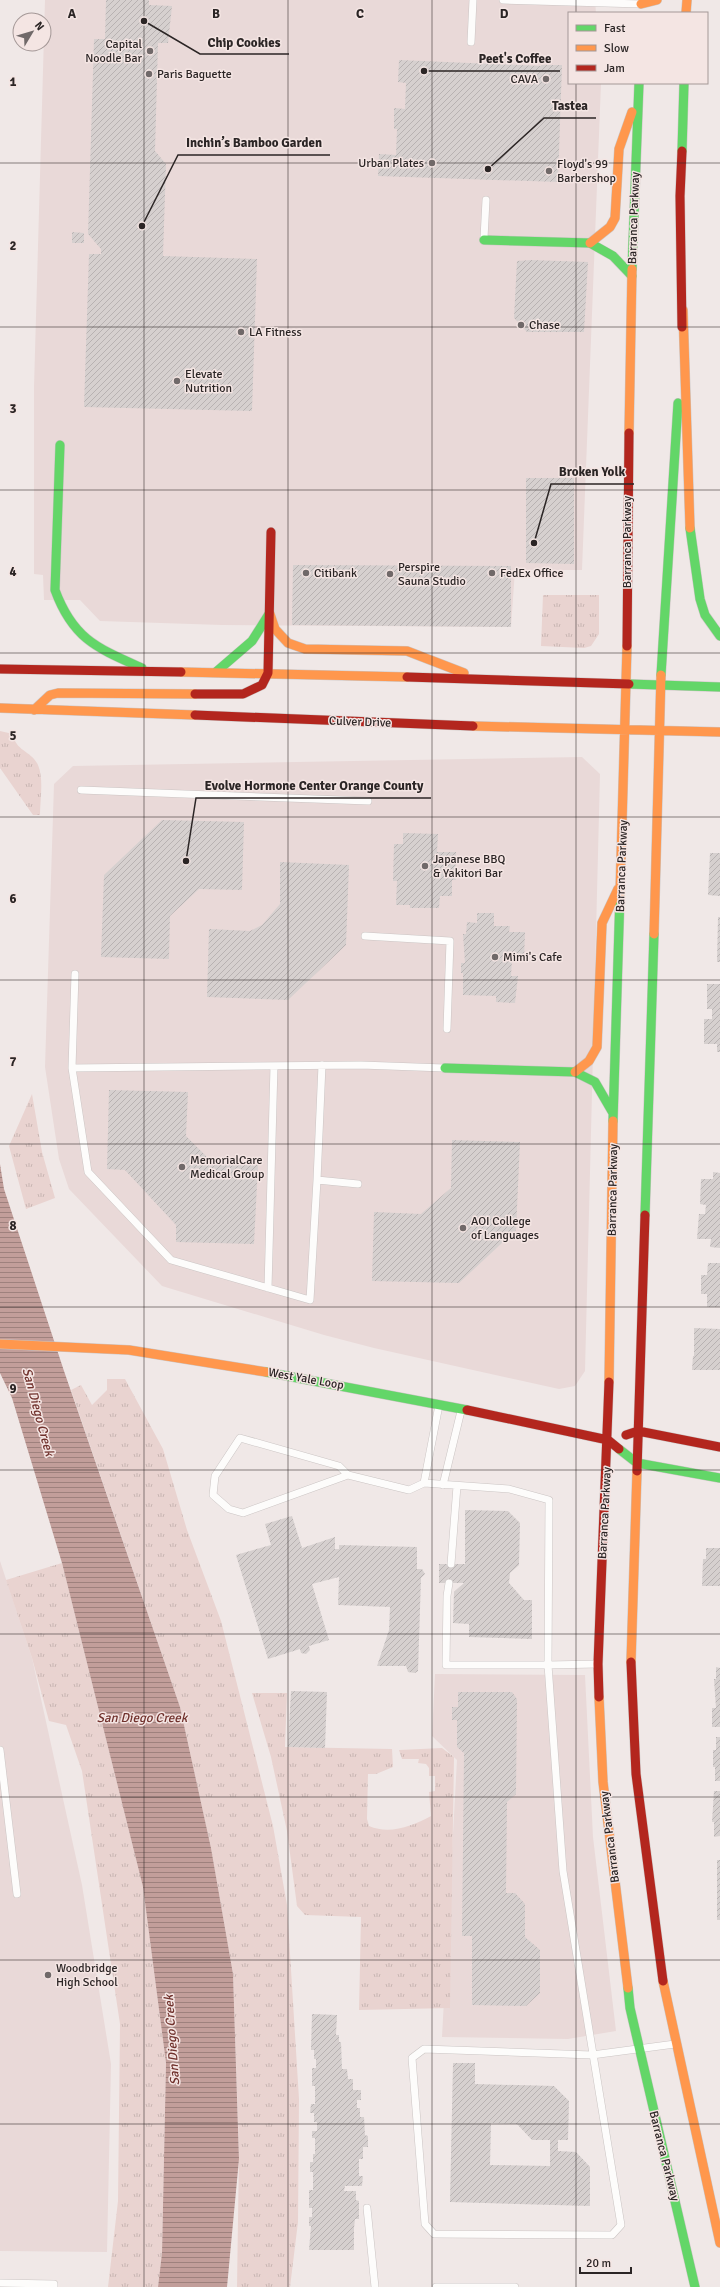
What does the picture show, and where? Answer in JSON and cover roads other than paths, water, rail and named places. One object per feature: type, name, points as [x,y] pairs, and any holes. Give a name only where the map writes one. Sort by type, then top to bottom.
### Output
[{"type":"main road","points":[[641,6],[657,0]]},
{"type":"main road","points":[[686,12],[687,0]]},
{"type":"main road","points":[[684,84],[680,196],[690,528],[700,598],[705,615],[720,636]]},
{"type":"main road","points":[[590,243],[610,227],[615,218],[619,149],[639,87]]},
{"type":"main road","name":"Barranca Parkway","points":[[639,87],[632,276],[626,729],[614,1115],[608,1440],[598,1664],[603,1782],[630,2008],[638,2050],[694,2287]]},
{"type":"main road","points":[[484,240],[590,243],[613,256],[632,276]]},
{"type":"main road","points":[[683,310],[660,685],[660,729],[631,1669],[636,1774],[665,1995],[720,2243]]},
{"type":"main road","points":[[60,445],[55,590],[60,608],[67,621],[76,632],[98,647],[150,672]]},
{"type":"main road","points":[[34,710],[50,695],[58,693],[243,694],[262,685],[268,673],[271,532]]},
{"type":"main road","points":[[269,613],[277,631],[288,643],[305,649],[407,651],[480,679]]},
{"type":"main road","points":[[216,672],[252,641],[269,613]]},
{"type":"main road","points":[[0,670],[268,673],[720,687]]},
{"type":"main road","name":"Culver Drive","points":[[4,708],[720,732]]},
{"type":"main road","points":[[575,1072],[589,1061],[597,1047],[602,923],[621,882]]},
{"type":"main road","points":[[445,1068],[575,1072],[595,1082],[614,1115]]},
{"type":"main road","name":"West Yale Loop","points":[[0,1344],[129,1350],[235,1366],[461,1409],[608,1440],[637,1463],[720,1478]]},
{"type":"main road","name":"West Yale Loop","points":[[608,1440],[638,1431],[720,1447]]},
{"type":"lane","points":[[471,42],[473,0]]},
{"type":"lane","points":[[503,0],[641,6]]},
{"type":"lane","points":[[484,240],[486,200]]},
{"type":"lane","points":[[81,790],[368,801]]},
{"type":"lane","points":[[365,936],[450,941],[447,1028]]},
{"type":"lane","points":[[75,974],[72,1068],[88,1172],[171,1260],[310,1300],[322,1065]]},
{"type":"lane","points":[[72,1068],[322,1065],[445,1068]]},
{"type":"lane","points":[[268,1288],[274,1066]]},
{"type":"lane","points":[[317,1180],[358,1184]]},
{"type":"lane","points":[[424,1483],[439,1405]]},
{"type":"lane","points":[[443,1485],[461,1409]]},
{"type":"lane","points":[[348,1475],[242,1513],[229,1509],[213,1494],[215,1476],[240,1438],[339,1466],[348,1475],[408,1490],[424,1483],[509,1489],[549,1500],[548,1665],[563,1871],[592,2055],[621,2225],[612,2235],[434,2234],[425,2224],[412,2058],[424,2049],[592,2055],[675,2044]]},
{"type":"lane","points":[[451,1564],[457,1486]]},
{"type":"lane","points":[[449,1583],[447,1596],[446,1665],[598,1664]]},
{"type":"lane","points":[[0,1750],[17,1894]]},
{"type":"lane","points":[[367,2208],[375,2287]]},
{"type":"lane","points":[[0,2283],[54,2284],[54,2287]]},
{"type":"lane","points":[[436,2287],[515,2287]]},
{"type":"water","name":"San Diego Creek","points":[[0,1164],[4,1189],[64,1371],[180,1707],[211,1848],[233,1974],[239,2159],[227,2287],[158,2287],[162,2253],[166,2063],[143,1887],[62,1563],[12,1398],[0,1373]]},
{"type":"place","name":"Chip Cookies","points":[[144,21]]},
{"type":"place","name":"Capital Noodle Bar","points":[[150,51]]},
{"type":"place","name":"Peet's Coffee","points":[[424,71]]},
{"type":"place","name":"Paris Baguette","points":[[149,74]]},
{"type":"place","name":"CAVA","points":[[546,79]]},
{"type":"place","name":"Urban Plates","points":[[432,163]]},
{"type":"place","name":"Tastea","points":[[488,169]]},
{"type":"place","name":"Floyd's 99 Barbershop","points":[[549,171]]},
{"type":"place","name":"Inchin’s Bamboo Garden","points":[[142,226]]},
{"type":"place","name":"Chase","points":[[521,325]]},
{"type":"place","name":"LA Fitness","points":[[241,332]]},
{"type":"place","name":"Elevate Nutrition","points":[[177,381]]},
{"type":"place","name":"Broken Yolk","points":[[534,543]]},
{"type":"place","name":"Citibank","points":[[306,573]]},
{"type":"place","name":"FedEx Office","points":[[492,573]]},
{"type":"place","name":"Perspire Sauna Studio","points":[[390,574]]},
{"type":"place","name":"Evolve Hormone Center Orange County","points":[[186,861]]},
{"type":"place","name":"Japanese BBQ & Yakitori Bar","points":[[425,866]]},
{"type":"place","name":"Mimi's Cafe","points":[[495,957]]},
{"type":"place","name":"MemorialCare Medical Group","points":[[182,1167]]},
{"type":"place","name":"AOI College of Languages","points":[[463,1228]]},
{"type":"place","name":"Woodbridge High School","points":[[48,1975]]}]
